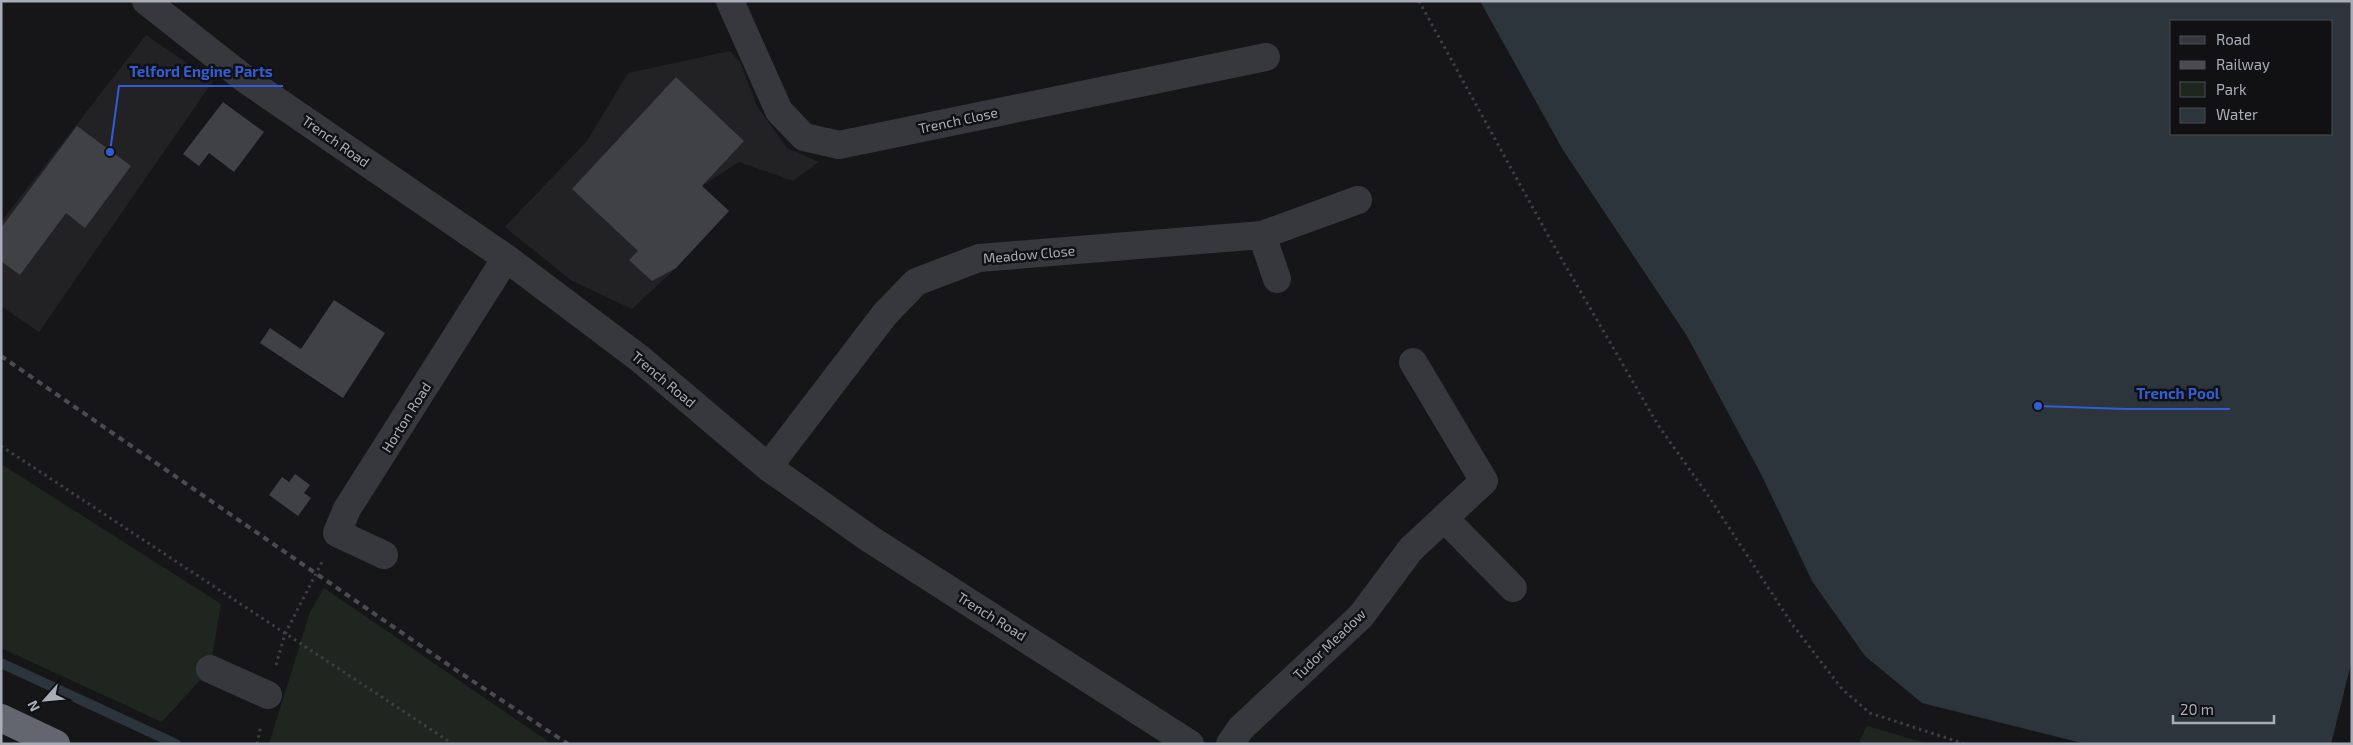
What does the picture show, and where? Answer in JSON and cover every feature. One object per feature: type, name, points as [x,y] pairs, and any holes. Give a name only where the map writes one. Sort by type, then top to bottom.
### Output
[{"type":"highway","points":[[1,718],[56,744]]},
{"type":"street","name":"Trench Road","points":[[146,1],[245,78],[506,258],[639,358],[768,467],[870,539],[1190,744]]},
{"type":"street","name":"Trench Close","points":[[730,1],[779,111],[804,137],[839,145],[1266,57]]},
{"type":"street","name":"Meadow Close","points":[[768,467],[885,314],[916,282],[979,258],[1262,235],[1358,200]]},
{"type":"street","points":[[1262,235],[1277,279]]},
{"type":"street","name":"Horton Road","points":[[337,533],[347,509],[506,258]]},
{"type":"street","name":"Tudor Meadow","points":[[1230,744],[1241,728],[1361,616],[1411,549],[1484,481],[1413,362]]},
{"type":"street","points":[[1445,518],[1480,557],[1513,588]]},
{"type":"street","points":[[337,533],[384,555]]},
{"type":"street","points":[[210,669],[268,695]]},
{"type":"path","points":[[1419,1],[1550,239],[1658,425],[1707,494],[1792,624],[1842,689],[1870,713],[1964,744]]},
{"type":"path","points":[[1,446],[452,744]]},
{"type":"path","points":[[284,634],[309,582],[337,533]]},
{"type":"shaded area","points":[[146,35],[213,81],[39,332],[1,306],[1,222]]},
{"type":"shaded area","points":[[730,51],[740,62],[757,106],[787,148],[819,162],[793,181],[739,162],[702,186],[729,211],[676,268],[632,309],[572,281],[505,227],[587,141],[628,73]]},
{"type":"green space","points":[[1,464],[221,604],[210,669],[162,722],[1,648]]},
{"type":"green space","points":[[324,588],[552,744],[269,744],[310,612]]},
{"type":"green space","points":[[1867,726],[1929,744],[1858,744]]},
{"type":"water","points":[[1480,1],[2352,1],[2352,660],[2331,744],[2086,744],[1922,703],[1865,656],[1812,581],[1762,476],[1687,336],[1563,150]]},
{"type":"building","points":[[676,77],[744,141],[702,186],[729,211],[676,268],[652,281],[629,260],[638,251],[572,189]]},
{"type":"building","points":[[223,102],[264,132],[234,172],[209,153],[199,166],[183,154]]},
{"type":"building","points":[[77,126],[131,166],[85,228],[66,213],[20,275],[1,261],[1,228]]},
{"type":"building","points":[[334,300],[385,333],[343,398],[260,343],[270,328],[301,349]]},
{"type":"building","points":[[295,474],[310,485],[304,493],[311,498],[298,516],[269,495],[282,477],[289,482]]},
{"type":"waterway","points":[[1,663],[176,744]]},
{"type":"railway","points":[[1,356],[450,666],[568,744]]},
{"type":"place","name":"Telford Engine Parts","points":[[110,152]]},
{"type":"place","name":"Trench Pool","points":[[2038,406]]}]
